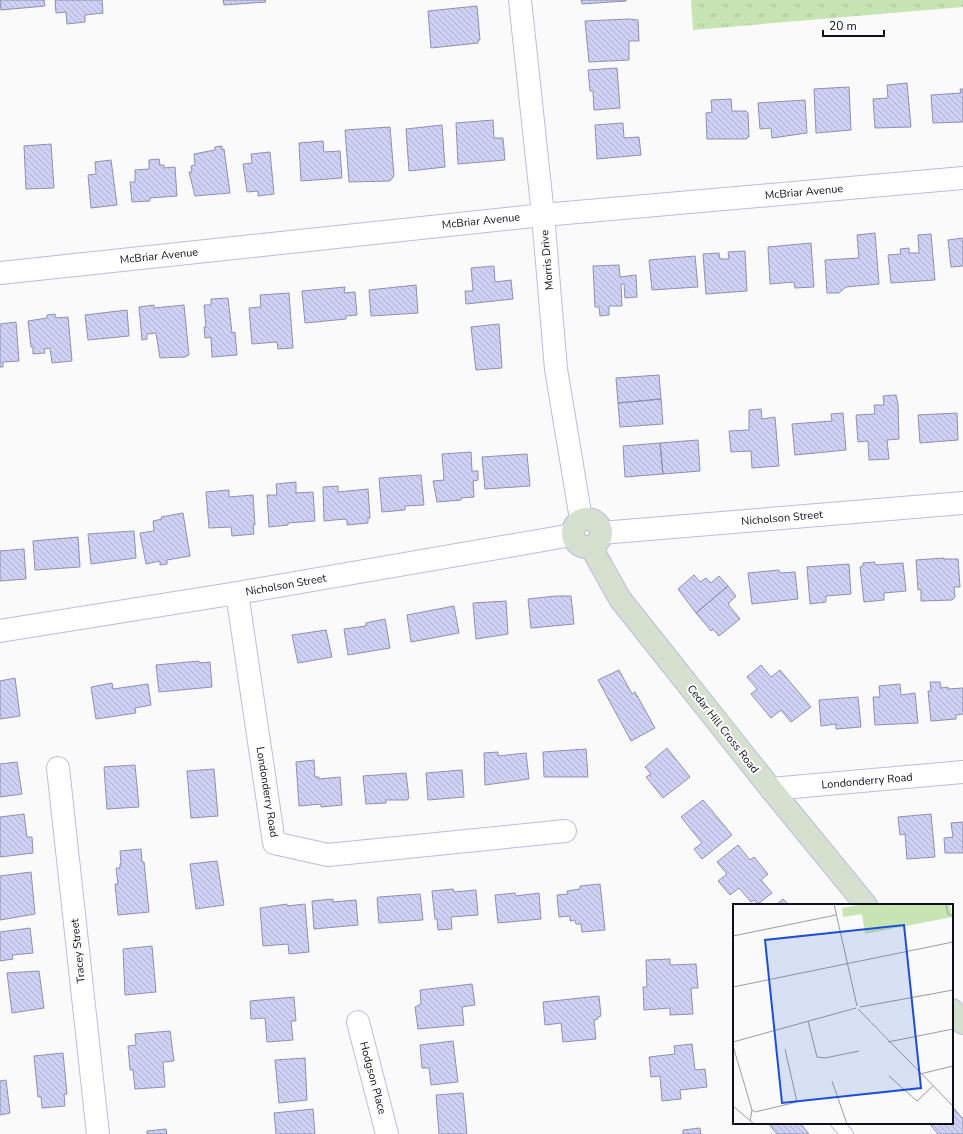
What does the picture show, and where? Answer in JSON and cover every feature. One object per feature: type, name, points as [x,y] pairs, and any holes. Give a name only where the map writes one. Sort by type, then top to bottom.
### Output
[{"type":"street","name":"Morris Drive","points":[[520,0],[543,215],[556,369],[577,527]]},
{"type":"street","name":"McBriar Avenue","points":[[0,273],[543,215],[963,178]]},
{"type":"street","name":"Nicholson Street","points":[[596,540],[963,503]]},
{"type":"street","points":[[577,527],[578,545],[596,540]]},
{"type":"street","name":"Nicholson Street","points":[[0,631],[237,593],[577,527]]},
{"type":"street","name":"Cedar Hill Cross Road","points":[[596,540],[620,599],[771,789],[865,904]]},
{"type":"street","name":"Londonderry Road","points":[[237,593],[274,843],[328,855],[565,831]]},
{"type":"street","name":"Tracey Street","points":[[58,768],[98,1134]]},
{"type":"street","name":"Londonderry Road","points":[[771,789],[963,772]]},
{"type":"street","points":[[953,1011],[963,1023]]},
{"type":"street","name":"Hodgson Place","points":[[358,1022],[387,1134]]},
{"type":"lane","points":[[838,1124],[847,1134]]},
{"type":"green space","points":[[691,0],[963,0],[963,7],[693,30]]},
{"type":"building","points":[[0,0],[44,0],[45,6],[1,10]]},
{"type":"building","points":[[55,0],[102,0],[103,13],[85,15],[85,22],[67,24],[66,12],[56,13]]},
{"type":"building","points":[[223,0],[265,0],[266,2],[224,5]]},
{"type":"building","points":[[581,0],[626,0],[626,1],[582,4]]},
{"type":"building","points":[[477,6],[480,40],[478,40],[478,43],[431,48],[428,11]]},
{"type":"building","points":[[638,20],[639,41],[629,41],[629,60],[589,62],[585,21]]},
{"type":"building","points":[[617,68],[620,108],[594,110],[593,91],[590,91],[588,70]]},
{"type":"building","points":[[907,83],[911,127],[875,128],[873,99],[888,98],[887,85]]},
{"type":"building","points":[[849,87],[851,130],[816,133],[814,89]]},
{"type":"building","points":[[960,89],[963,89],[963,122],[933,123],[931,95],[961,93]]},
{"type":"building","points":[[731,99],[732,111],[746,111],[748,113],[749,137],[747,137],[747,139],[707,139],[706,113],[712,112],[711,100]]},
{"type":"building","points":[[805,100],[807,133],[772,138],[771,128],[760,129],[758,103]]},
{"type":"building","points":[[493,120],[494,138],[503,138],[505,160],[458,164],[456,123]]},
{"type":"building","points":[[623,123],[624,138],[639,137],[641,155],[597,159],[595,125]]},
{"type":"building","points":[[442,125],[445,167],[409,171],[406,129]]},
{"type":"building","points":[[390,127],[394,176],[390,181],[349,182],[345,130]]},
{"type":"building","points":[[323,141],[324,152],[340,151],[342,178],[301,181],[299,143]]},
{"type":"building","points":[[51,144],[54,188],[26,189],[24,146]]},
{"type":"building","points":[[222,146],[222,150],[224,149],[230,193],[195,196],[189,172],[192,172],[191,166],[195,165],[194,154],[215,150],[215,147]]},
{"type":"building","points":[[270,152],[274,194],[258,196],[258,191],[247,192],[243,164],[252,163],[251,154]]},
{"type":"building","points":[[159,159],[160,165],[164,165],[164,168],[175,167],[177,196],[150,198],[150,201],[132,202],[130,182],[135,182],[135,170],[149,169],[149,160]]},
{"type":"building","points":[[111,160],[117,205],[91,208],[88,175],[96,174],[95,162]]},
{"type":"building","points":[[875,233],[879,284],[846,287],[839,293],[827,293],[825,260],[859,258],[857,235]]},
{"type":"building","points":[[931,234],[935,280],[891,283],[888,255],[901,254],[900,249],[909,248],[909,253],[919,253],[918,235]]},
{"type":"building","points":[[963,238],[963,266],[951,267],[948,240]]},
{"type":"building","points":[[811,243],[814,287],[795,288],[794,282],[770,284],[768,247]]},
{"type":"building","points":[[745,251],[747,291],[706,294],[703,254],[719,253],[720,259],[729,259],[728,252]]},
{"type":"building","points":[[695,256],[698,287],[652,290],[649,260]]},
{"type":"building","points":[[619,265],[620,277],[636,275],[637,297],[625,298],[624,284],[621,284],[622,306],[609,306],[609,315],[600,316],[599,307],[595,307],[593,266]]},
{"type":"building","points":[[494,266],[495,282],[511,280],[513,299],[466,304],[465,291],[473,291],[471,268]]},
{"type":"building","points":[[416,285],[418,313],[371,316],[369,290]]},
{"type":"building","points":[[345,287],[344,293],[355,292],[357,315],[346,316],[346,319],[305,323],[302,291]]},
{"type":"building","points":[[289,293],[293,348],[278,349],[277,342],[252,344],[249,308],[261,307],[260,295]]},
{"type":"building","points":[[228,298],[232,333],[235,332],[237,355],[212,357],[211,337],[205,338],[204,327],[206,327],[204,305],[211,305],[211,299]]},
{"type":"building","points":[[154,305],[154,308],[184,305],[189,355],[186,357],[160,358],[156,333],[147,334],[147,339],[142,340],[139,307]]},
{"type":"building","points":[[127,310],[129,336],[88,340],[85,315]]},
{"type":"building","points":[[55,314],[56,318],[68,317],[72,361],[52,363],[50,348],[44,349],[45,353],[33,354],[28,321],[47,318],[47,315]]},
{"type":"building","points":[[16,322],[19,361],[3,362],[3,367],[0,367],[0,324]]},
{"type":"building","points":[[499,324],[502,368],[476,370],[471,327]]},
{"type":"building","points":[[659,375],[661,399],[618,403],[616,378]]},
{"type":"building","points":[[896,395],[898,404],[899,439],[887,440],[889,459],[869,460],[868,441],[858,442],[856,415],[875,414],[874,405],[884,405],[883,396]]},
{"type":"building","points":[[661,399],[663,424],[620,427],[618,403]]},
{"type":"building","points":[[761,409],[762,419],[775,417],[779,466],[752,468],[751,451],[731,452],[729,431],[749,430],[749,410]]},
{"type":"building","points":[[843,413],[846,450],[795,455],[792,424],[832,421],[831,414]]},
{"type":"building","points":[[957,413],[958,440],[920,443],[918,415]]},
{"type":"building","points":[[698,440],[700,471],[663,474],[660,443]]},
{"type":"building","points":[[660,443],[663,474],[625,477],[623,446]]},
{"type":"building","points":[[471,452],[472,471],[478,471],[478,480],[473,481],[474,497],[461,498],[461,500],[437,502],[433,481],[444,480],[442,454]]},
{"type":"building","points":[[527,454],[530,486],[485,489],[482,457]]},
{"type":"building","points":[[421,475],[424,505],[405,506],[405,510],[382,512],[379,478]]},
{"type":"building","points":[[296,482],[296,493],[313,492],[315,521],[288,523],[288,525],[269,527],[267,495],[277,495],[276,484]]},
{"type":"building","points":[[338,486],[338,492],[368,489],[370,518],[368,518],[368,523],[347,525],[347,520],[345,519],[324,521],[323,487]]},
{"type":"building","points":[[229,490],[229,497],[253,495],[255,525],[253,525],[254,534],[232,536],[231,527],[209,528],[206,492]]},
{"type":"building","points":[[183,513],[190,556],[167,560],[167,564],[160,565],[160,561],[146,564],[140,533],[154,531],[153,521],[162,519],[161,517]]},
{"type":"building","points":[[134,531],[136,558],[91,564],[88,534]]},
{"type":"building","points":[[78,537],[80,567],[35,570],[33,541]]},
{"type":"building","points":[[24,549],[26,579],[0,581],[0,551]]},
{"type":"building","points":[[944,558],[958,559],[960,587],[954,587],[955,597],[952,600],[921,601],[921,589],[918,590],[916,560]]},
{"type":"building","points":[[875,562],[875,565],[903,563],[906,591],[884,593],[884,600],[864,602],[860,567],[863,566],[863,563]]},
{"type":"building","points":[[849,564],[851,594],[826,596],[826,602],[810,604],[807,567]]},
{"type":"building","points":[[779,570],[780,573],[795,572],[798,599],[752,604],[748,573]]},
{"type":"building","points":[[694,575],[700,582],[706,578],[711,583],[719,576],[728,586],[696,613],[678,589]]},
{"type":"building","points":[[728,586],[736,596],[728,604],[740,619],[719,636],[713,629],[711,631],[696,613]]},
{"type":"building","points":[[571,596],[574,624],[531,628],[528,599]]},
{"type":"building","points":[[506,601],[508,634],[476,639],[473,603]]},
{"type":"building","points":[[454,606],[459,633],[411,642],[407,615]]},
{"type":"building","points":[[385,619],[390,648],[348,655],[344,629],[366,626],[366,623]]},
{"type":"building","points":[[326,630],[332,657],[298,663],[292,635]]},
{"type":"building","points":[[199,661],[199,663],[210,662],[212,687],[159,692],[156,665]]},
{"type":"building","points":[[761,665],[771,677],[780,670],[811,707],[791,722],[781,710],[771,718],[751,694],[757,689],[747,677]]},
{"type":"building","points":[[619,670],[632,694],[635,692],[655,728],[631,741],[598,680]]},
{"type":"building","points":[[15,678],[20,716],[0,719],[0,681]]},
{"type":"building","points":[[930,682],[940,682],[941,688],[963,688],[963,714],[956,715],[956,719],[931,721],[928,691],[931,691]]},
{"type":"building","points":[[112,683],[113,689],[148,684],[151,705],[135,708],[136,713],[96,719],[91,687]]},
{"type":"building","points":[[900,684],[901,695],[915,693],[918,723],[875,725],[873,697],[880,697],[879,686]]},
{"type":"building","points":[[858,697],[861,727],[836,729],[836,724],[821,726],[819,700]]},
{"type":"building","points":[[667,748],[690,777],[663,798],[646,777],[651,774],[645,767]]},
{"type":"building","points":[[586,749],[588,777],[544,777],[543,752]]},
{"type":"building","points":[[498,752],[498,756],[526,753],[529,779],[485,785],[484,753]]},
{"type":"building","points":[[314,760],[315,777],[319,777],[319,779],[340,777],[342,805],[321,807],[321,804],[299,806],[296,762]]},
{"type":"building","points":[[17,762],[22,794],[0,797],[0,764]]},
{"type":"building","points":[[135,765],[139,807],[107,809],[104,767]]},
{"type":"building","points":[[214,769],[218,816],[191,818],[187,771]]},
{"type":"building","points":[[462,770],[464,797],[428,800],[426,773]]},
{"type":"building","points":[[406,773],[409,798],[407,800],[386,800],[386,803],[366,804],[363,776]]},
{"type":"building","points":[[703,800],[732,835],[702,859],[694,849],[702,843],[681,817]]},
{"type":"building","points":[[24,814],[27,837],[32,837],[33,853],[0,857],[0,817]]},
{"type":"building","points":[[931,814],[935,857],[907,859],[905,834],[900,835],[898,817]]},
{"type":"building","points":[[963,822],[963,853],[945,853],[944,838],[953,837],[951,823]]},
{"type":"building","points":[[738,845],[750,860],[754,857],[768,874],[761,880],[772,893],[758,904],[754,900],[751,902],[739,888],[730,895],[718,881],[727,874],[717,862]]},
{"type":"building","points":[[141,849],[142,862],[144,862],[149,912],[118,915],[115,884],[118,884],[116,868],[120,868],[121,864],[120,851]]},
{"type":"building","points":[[217,861],[224,905],[196,909],[190,864]]},
{"type":"building","points":[[31,872],[35,914],[0,920],[0,876]]},
{"type":"building","points":[[600,884],[605,930],[582,932],[581,924],[576,924],[575,920],[570,921],[570,916],[559,917],[557,895],[568,894],[567,891],[580,889],[580,886]]},
{"type":"building","points":[[453,889],[454,892],[476,890],[478,915],[451,917],[452,929],[438,930],[437,919],[435,919],[432,891]]},
{"type":"building","points":[[515,893],[516,896],[539,893],[541,919],[498,923],[495,895]]},
{"type":"building","points":[[420,894],[423,920],[379,923],[377,898]]},
{"type":"building","points":[[333,899],[333,902],[356,900],[358,925],[314,929],[312,901]]},
{"type":"building","points":[[783,899],[788,904],[777,904]]},
{"type":"building","points":[[287,904],[287,906],[305,904],[309,952],[289,954],[288,944],[263,946],[260,908]]},
{"type":"building","points":[[30,928],[33,953],[12,955],[13,959],[0,961],[0,932]]},
{"type":"building","points":[[152,946],[156,992],[125,995],[123,949]]},
{"type":"building","points":[[670,959],[670,965],[696,964],[698,988],[691,988],[693,1014],[670,1015],[670,1008],[644,1010],[643,987],[647,987],[646,960]]},
{"type":"building","points":[[39,971],[44,1008],[12,1013],[7,973]]},
{"type":"building","points":[[472,984],[475,1005],[462,1007],[464,1025],[418,1029],[415,1007],[421,1004],[420,990]]},
{"type":"building","points":[[599,996],[601,1016],[594,1020],[596,1039],[563,1042],[561,1023],[545,1025],[543,1002]]},
{"type":"building","points":[[294,997],[296,1021],[291,1021],[293,1040],[267,1042],[265,1018],[251,1019],[250,1001]]},
{"type":"building","points":[[170,1031],[174,1061],[163,1062],[165,1087],[135,1089],[133,1070],[130,1070],[128,1046],[136,1045],[135,1034]]},
{"type":"building","points":[[453,1041],[458,1082],[431,1085],[429,1068],[422,1068],[420,1045]]},
{"type":"building","points":[[692,1044],[695,1070],[705,1069],[707,1087],[680,1090],[681,1099],[662,1101],[660,1076],[651,1077],[649,1057],[675,1054],[674,1046]]},
{"type":"building","points":[[63,1053],[67,1094],[64,1094],[65,1106],[42,1108],[41,1097],[38,1097],[34,1056]]},
{"type":"building","points":[[305,1058],[307,1100],[279,1103],[275,1060]]},
{"type":"building","points":[[6,1080],[10,1113],[0,1115],[0,1081]]},
{"type":"building","points":[[463,1093],[467,1134],[439,1134],[436,1095]]},
{"type":"building","points":[[953,1107],[962,1118],[963,1117],[963,1134],[938,1134],[930,1124],[953,1124]]},
{"type":"building","points":[[313,1109],[315,1134],[276,1134],[274,1113]]},
{"type":"building","points":[[769,1124],[801,1124],[809,1134],[777,1134]]},
{"type":"building","points":[[700,1128],[701,1134],[683,1134],[683,1130]]},
{"type":"building","points":[[166,1129],[167,1134],[147,1134],[147,1131]]}]
